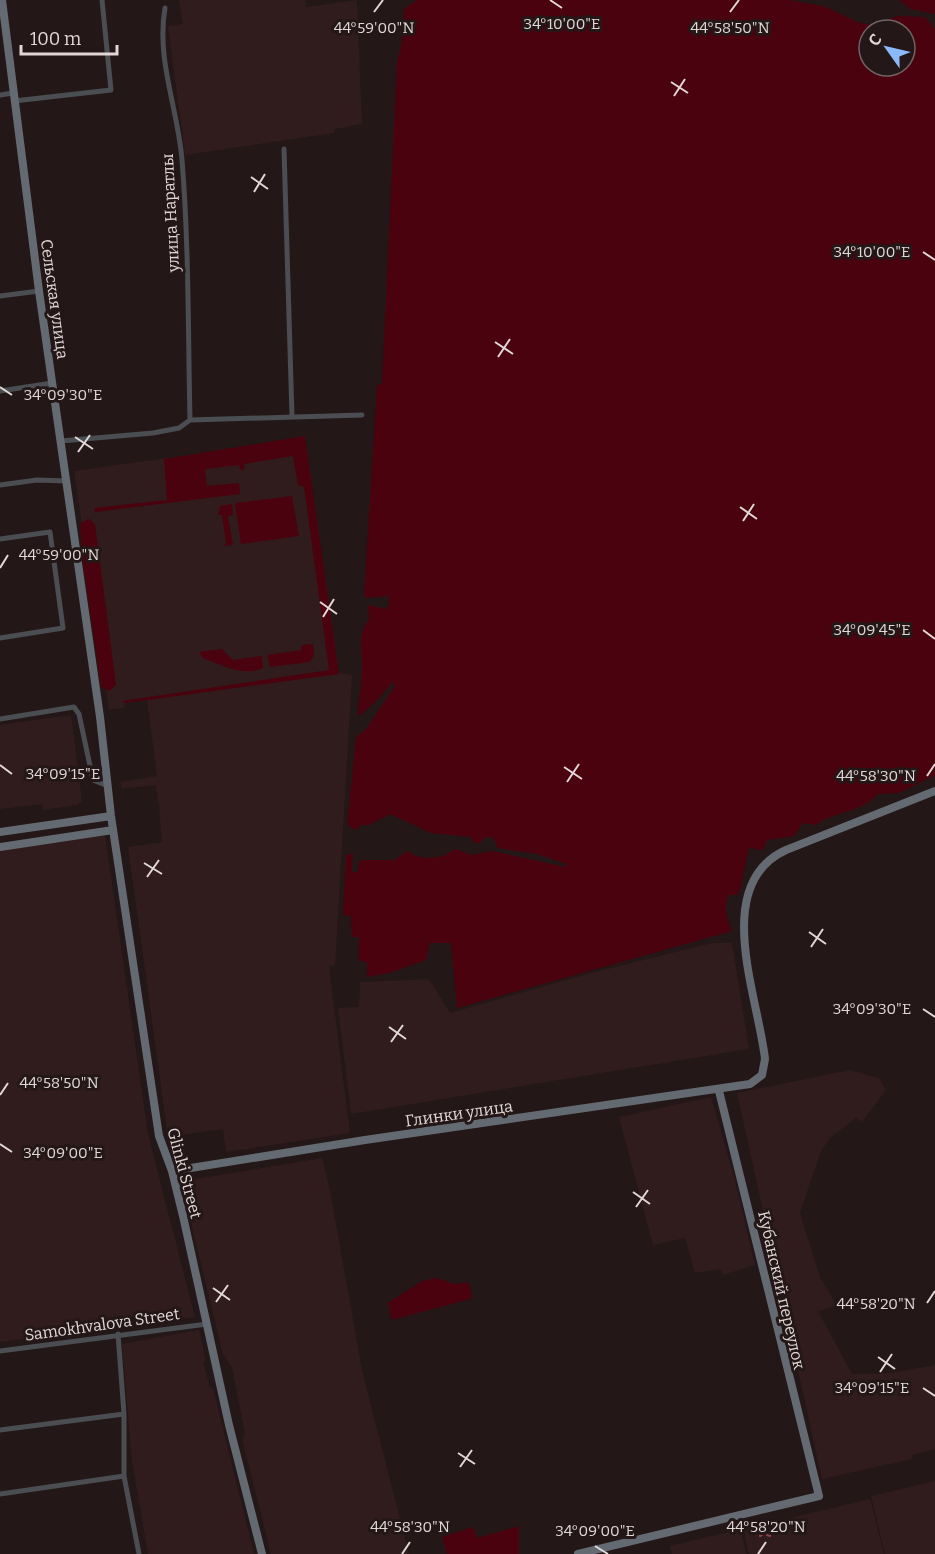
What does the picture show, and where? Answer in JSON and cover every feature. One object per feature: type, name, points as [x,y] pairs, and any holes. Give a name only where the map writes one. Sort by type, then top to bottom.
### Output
[{"type":"main road","name":"Сельская улица","points":[[2,0],[13,97],[111,816]]},
{"type":"main road","name":"Глинки улица","points":[[172,1171],[365,1140],[719,1091],[750,1084],[762,1075],[765,1059],[743,923],[746,898],[757,872],[768,860],[786,850],[935,791]]},
{"type":"main road","name":"Glinki Street","points":[[111,816],[159,1136],[172,1171],[262,1554]]},
{"type":"main road","points":[[0,832],[111,816]]},
{"type":"main road","points":[[0,847],[113,831]]},
{"type":"main road","name":"Кубанский переулок","points":[[578,1554],[819,1496],[719,1091]]},
{"type":"street","points":[[0,94],[13,97],[111,90],[102,0]]},
{"type":"street","name":"улица Наратлы","points":[[165,8],[161,34],[162,52],[182,159],[190,420]]},
{"type":"street","points":[[284,149],[292,416]]},
{"type":"street","points":[[0,296],[39,291]]},
{"type":"street","points":[[0,391],[52,383]]},
{"type":"street","points":[[61,441],[161,432],[179,428],[190,420],[362,415]]},
{"type":"street","points":[[0,485],[37,480],[66,481]]},
{"type":"street","points":[[0,539],[50,532],[63,628],[0,638]]},
{"type":"street","points":[[0,719],[74,707],[79,714],[93,780],[108,786]]},
{"type":"street","name":"Samokhvalova Street","points":[[0,1351],[207,1324]]},
{"type":"street","points":[[118,1334],[124,1414],[124,1476],[139,1554]]},
{"type":"street","points":[[0,1431],[124,1414]]},
{"type":"street","points":[[0,1494],[124,1476]]},
{"type":"shaded area","points":[[179,0],[305,0],[306,7],[357,0],[362,124],[335,129],[334,133],[185,155],[168,26],[183,24]]},
{"type":"shaded area","points":[[417,0],[789,0],[823,6],[857,22],[857,78],[917,78],[917,18],[893,18],[897,16],[925,17],[935,29],[935,775],[899,793],[878,794],[864,805],[823,820],[816,825],[803,823],[794,836],[767,840],[763,850],[749,848],[740,889],[737,895],[728,895],[726,904],[728,922],[732,931],[457,1008],[451,943],[430,943],[426,960],[389,973],[367,977],[367,962],[359,961],[359,937],[352,937],[351,916],[343,915],[346,854],[353,854],[352,871],[354,873],[358,871],[359,862],[363,860],[395,860],[407,851],[431,858],[455,849],[472,855],[492,851],[565,867],[567,864],[537,854],[498,848],[493,837],[486,837],[479,843],[474,843],[471,837],[431,833],[390,814],[369,825],[361,825],[356,830],[347,825],[356,737],[366,729],[395,686],[392,682],[367,710],[358,716],[362,670],[361,647],[363,630],[369,620],[368,605],[386,609],[389,604],[388,596],[365,598],[364,594],[377,386],[382,383],[397,63],[402,41],[404,9]]},
{"type":"shaded area","points":[[900,0],[935,0],[935,14],[910,9]]},
{"type":"shaded area","points":[[305,436],[339,673],[352,675],[335,965],[329,966],[350,1133],[226,1152],[223,1129],[168,1137],[128,847],[162,842],[159,807],[156,785],[122,789],[120,782],[157,776],[147,700],[125,703],[124,708],[109,710],[74,471],[225,450]]},
{"type":"shaded area","points":[[305,436],[339,674],[125,703],[122,701],[329,670],[304,487],[298,485],[293,456],[244,464],[245,469],[240,470],[239,465],[205,469],[207,486],[239,483],[240,494],[95,512],[94,508],[167,500],[164,459]]},
{"type":"shaded area","points":[[292,496],[299,536],[241,544],[235,503]]},
{"type":"shaded area","points":[[232,504],[233,515],[228,516],[233,545],[223,546],[226,543],[222,515],[218,515],[220,506]]},
{"type":"shaded area","points":[[89,519],[95,524],[116,685],[109,691],[101,687],[82,557],[80,523]]},
{"type":"shaded area","points":[[313,644],[314,655],[310,662],[270,667],[267,655],[301,650],[301,645]]},
{"type":"shaded area","points":[[222,649],[233,660],[262,656],[263,668],[240,671],[203,658],[199,652]]},
{"type":"shaded area","points":[[71,715],[82,801],[77,805],[43,810],[42,804],[0,809],[0,725]]},
{"type":"shaded area","points":[[105,835],[148,1134],[195,1317],[0,1342],[0,849]]},
{"type":"shaded area","points":[[712,943],[732,943],[749,1049],[351,1114],[338,1008],[359,1007],[360,982],[429,979],[450,1013],[591,973]]},
{"type":"shaded area","points":[[850,1070],[879,1078],[886,1090],[862,1122],[856,1118],[831,1137],[821,1151],[800,1213],[820,1277],[837,1306],[818,1311],[852,1374],[891,1373],[935,1365],[935,1449],[912,1455],[912,1459],[822,1479],[737,1093]]},
{"type":"shaded area","points":[[711,1097],[735,1180],[755,1265],[723,1275],[720,1269],[695,1273],[685,1238],[653,1245],[619,1117]]},
{"type":"shaded area","points":[[322,1158],[330,1190],[362,1370],[409,1554],[271,1554],[242,1439],[245,1434],[232,1368],[223,1354],[192,1227],[184,1181]]},
{"type":"shaded area","points":[[436,1278],[455,1284],[468,1282],[472,1296],[470,1299],[392,1320],[388,1303],[422,1281]]},
{"type":"shaded area","points":[[199,1330],[206,1361],[203,1362],[210,1388],[213,1388],[254,1554],[148,1554],[132,1461],[122,1344]]},
{"type":"shaded area","points":[[935,1481],[935,1554],[885,1554],[871,1496]]},
{"type":"shaded area","points":[[870,1499],[884,1554],[749,1554],[743,1529]]},
{"type":"shaded area","points":[[519,1526],[519,1554],[447,1554],[442,1537],[473,1527],[477,1538]]},
{"type":"shaded area","points":[[741,1529],[746,1554],[672,1554],[670,1546]]},
{"type":"waterway","points":[[767,1535],[770,1536],[772,1529]]}]
